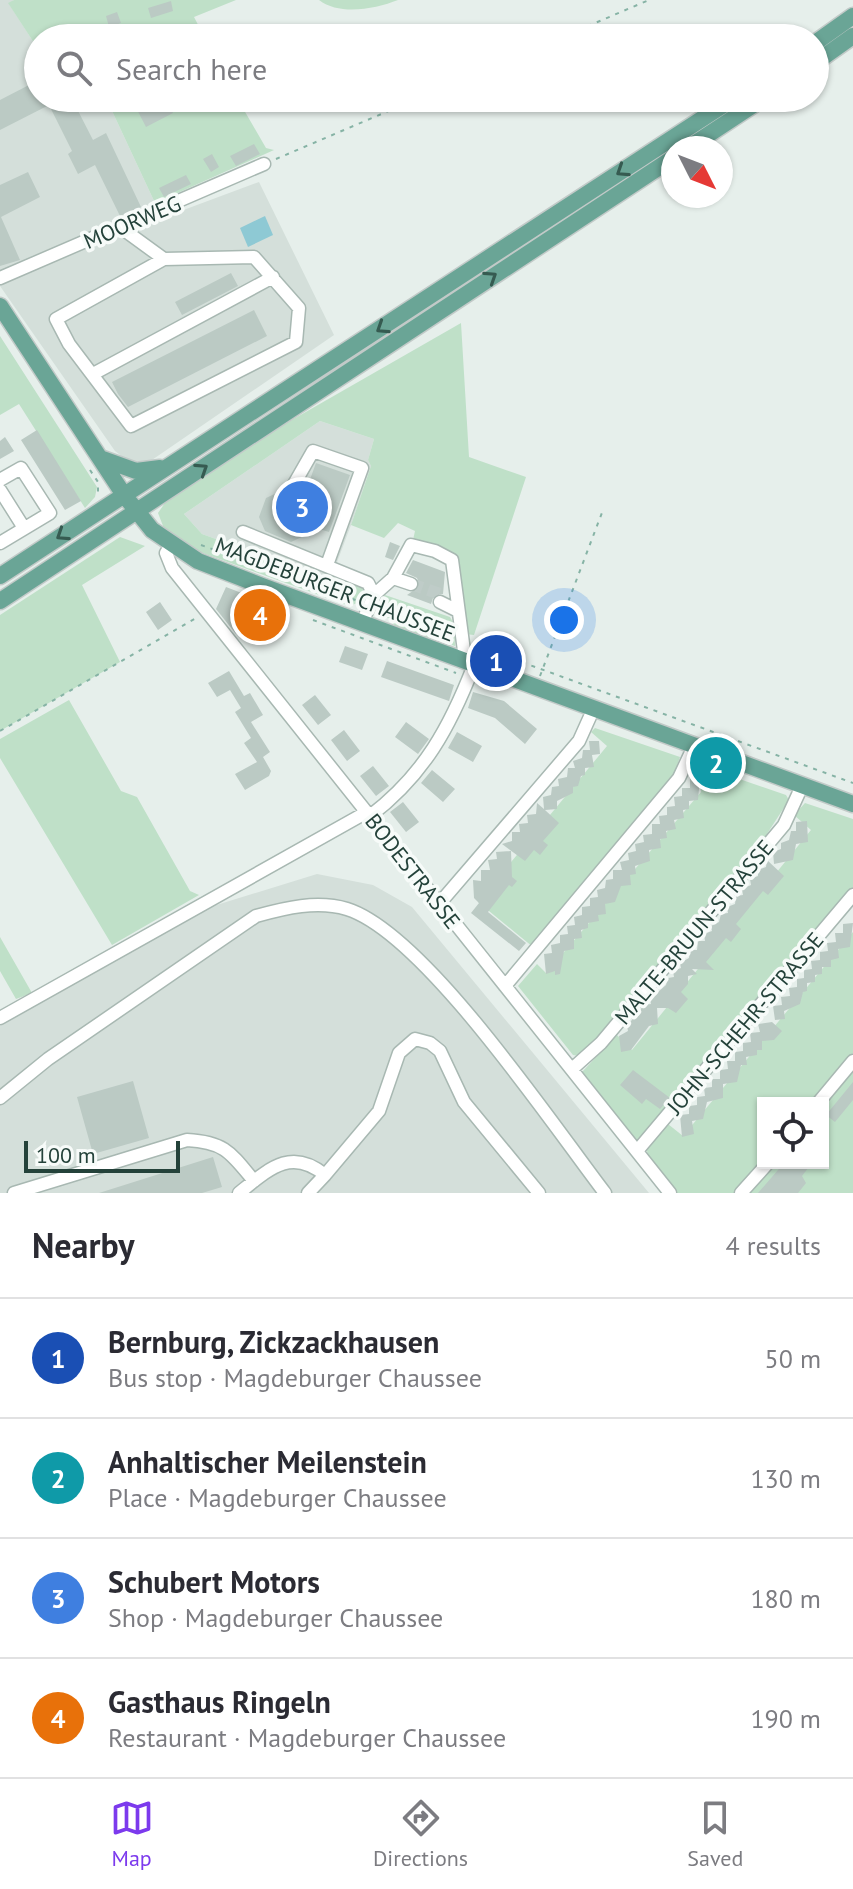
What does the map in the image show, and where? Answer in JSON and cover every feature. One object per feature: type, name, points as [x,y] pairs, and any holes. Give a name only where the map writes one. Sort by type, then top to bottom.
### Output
[{"type":"main road","points":[[829,33],[853,16]]},
{"type":"main road","points":[[829,53],[853,36]]},
{"type":"main road","points":[[0,576],[713,112]]},
{"type":"main road","points":[[706,136],[743,112]]},
{"type":"main road","points":[[0,601],[661,166]]},
{"type":"main road","name":"MAGDEBURGER CHAUSSEE","points":[[0,306],[124,495],[171,545],[216,569],[853,804]]},
{"type":"main road","points":[[100,458],[136,471],[169,466]]},
{"type":"street","name":"MOORWEG","points":[[0,278],[264,164]]},
{"type":"street","points":[[120,227],[164,259]]},
{"type":"street","points":[[254,257],[299,308],[296,342],[131,426],[69,344],[56,319],[164,259],[254,257]]},
{"type":"street","points":[[93,374],[273,277]]},
{"type":"street","points":[[293,486],[313,451],[362,468],[327,565]]},
{"type":"street","points":[[0,480],[21,468],[50,513],[0,543]]},
{"type":"street","points":[[0,490],[24,528]]},
{"type":"street","points":[[243,532],[368,583],[371,600]]},
{"type":"street","name":"BODESTRASSE","points":[[171,545],[166,560],[206,612],[670,1193]]},
{"type":"street","points":[[0,1018],[368,814],[399,792],[433,754],[452,720],[468,663],[456,610],[456,572],[452,560],[435,551],[411,545],[390,581],[371,600],[362,623]]},
{"type":"street","points":[[390,581],[410,588]]},
{"type":"street","points":[[442,599],[456,610]]},
{"type":"street","points":[[439,904],[579,741],[593,710]]},
{"type":"street","points":[[505,986],[679,778],[694,746]]},
{"type":"street","name":"MALTE-BRUUN-STRASSE","points":[[572,1069],[601,1043],[784,825],[802,786]]},
{"type":"street","name":"JOHN-SCHEHR-STRASSE","points":[[637,1151],[853,895]]},
{"type":"street","points":[[0,1098],[48,1059],[256,916],[287,907],[320,905],[345,908],[370,919],[433,973],[605,1193]]},
{"type":"street","points":[[308,1193],[379,1111],[399,1053],[415,1039],[430,1043],[440,1051],[464,1102],[539,1193]]},
{"type":"street","points":[[823,1097],[853,1061]]},
{"type":"street","points":[[14,1193],[187,1140],[212,1141],[230,1152],[254,1181]]},
{"type":"street","points":[[239,1193],[268,1170],[295,1161],[307,1161],[325,1175]]},
{"type":"street","points":[[741,1193],[763,1169]]},
{"type":"path","points":[[593,24],[649,0]]},
{"type":"path","points":[[264,164],[386,112]]},
{"type":"path","points":[[535,688],[603,510]]},
{"type":"path","points":[[193,543],[229,552],[371,600],[462,640],[853,783]]},
{"type":"path","points":[[0,731],[206,612]]},
{"type":"shaded area","points":[[0,0],[14,0],[9,4],[24,27],[24,112],[113,112],[162,218],[259,182],[334,335],[149,462],[128,461],[115,451],[0,286]]},
{"type":"shaded area","points":[[320,421],[374,439],[368,460],[371,466],[351,525],[333,573],[326,579],[202,534],[184,514]]},
{"type":"shaded area","points":[[317,874],[373,885],[412,907],[649,1193],[0,1193],[0,1026],[194,912]]},
{"type":"green space","points":[[14,0],[236,0],[194,17],[198,24],[24,24],[24,28],[8,3]]},
{"type":"green space","points":[[319,0],[398,0],[368,8],[347,9]]},
{"type":"green space","points":[[113,112],[245,112],[266,148],[274,150],[155,203]]},
{"type":"green space","points":[[461,323],[469,457],[526,477],[474,635],[465,634],[458,555],[413,540],[415,531],[398,523],[384,538],[351,525],[371,466],[368,460],[374,439],[320,421],[184,514],[202,534],[326,579],[333,573],[365,587],[364,600],[350,606],[189,548],[165,531],[158,513],[167,500],[290,421]]},
{"type":"green space","points":[[0,336],[97,487],[95,497],[85,508],[19,404],[0,415]]},
{"type":"green space","points":[[120,537],[145,546],[82,585],[120,662],[0,731],[0,615]]},
{"type":"green space","points":[[385,595],[450,617],[454,624],[455,646],[396,627],[379,608]]},
{"type":"green space","points":[[69,700],[121,791],[137,797],[190,891],[199,895],[112,945],[0,758],[0,739]]},
{"type":"green space","points":[[595,728],[680,757],[671,783],[533,947],[478,902],[607,746],[591,732]]},
{"type":"green space","points":[[696,764],[786,795],[789,800],[761,843],[603,1035],[579,1056],[573,1055],[518,986],[537,964],[546,973],[701,792],[700,778],[705,771]]},
{"type":"green space","points":[[805,803],[853,819],[853,890],[636,1140],[582,1072],[617,1035],[632,1050],[811,830],[794,815]]},
{"type":"green space","points":[[853,932],[853,1053],[815,1097],[757,1097],[757,1165],[734,1193],[677,1193],[648,1159],[647,1150],[668,1124],[683,1136]]},
{"type":"green space","points":[[0,937],[32,993],[16,999],[0,971]]},
{"type":"green space","points":[[853,1069],[853,1193],[748,1193],[768,1169],[829,1169],[829,1097]]},
{"type":"water","points":[[265,216],[273,235],[248,247],[240,228]]},
{"type":"building","points":[[171,1],[173,11],[151,18],[148,8]]},
{"type":"building","points":[[117,12],[121,23],[108,24],[106,16]]},
{"type":"building","points":[[24,88],[24,112],[35,112],[0,130],[0,100]]},
{"type":"building","points":[[52,112],[79,112],[93,140],[106,133],[141,207],[120,216],[95,165],[78,174],[68,154],[72,151]]},
{"type":"building","points":[[138,112],[172,112],[173,113],[146,127]]},
{"type":"building","points":[[254,144],[260,154],[236,166],[230,156]]},
{"type":"building","points":[[212,154],[219,167],[211,172],[203,159]]},
{"type":"building","points":[[28,172],[40,197],[1,217],[20,260],[0,266],[0,185]]},
{"type":"building","points":[[186,175],[191,184],[164,197],[159,188]]},
{"type":"building","points":[[231,273],[238,286],[182,315],[175,302]]},
{"type":"building","points":[[254,310],[267,336],[128,407],[118,394],[112,382]]},
{"type":"building","points":[[37,430],[81,501],[65,510],[21,440]]},
{"type":"building","points":[[5,437],[14,451],[0,459],[0,441]]},
{"type":"building","points":[[316,463],[350,475],[329,532],[310,526],[306,535],[291,542],[265,531],[259,517],[266,498],[285,489],[289,494],[304,496]]},
{"type":"building","points":[[390,542],[400,546],[393,560],[385,557]]},
{"type":"building","points":[[413,560],[445,572],[443,594],[434,595],[431,604],[407,595],[420,586],[417,578],[406,573]]},
{"type":"building","points":[[226,587],[289,611],[281,633],[242,619],[236,634],[216,609]]},
{"type":"building","points":[[160,602],[172,620],[158,630],[146,612]]},
{"type":"building","points":[[345,646],[368,654],[362,670],[339,662]]},
{"type":"building","points":[[387,661],[454,685],[449,701],[381,677]]},
{"type":"building","points":[[229,671],[244,696],[250,693],[263,715],[251,722],[270,752],[263,757],[271,771],[269,776],[245,790],[235,774],[257,762],[244,743],[251,738],[235,712],[241,708],[230,690],[217,697],[208,683]]},
{"type":"building","points":[[473,692],[504,701],[537,729],[525,744],[495,718],[468,708]]},
{"type":"building","points":[[315,695],[331,715],[318,725],[302,705]]},
{"type":"building","points":[[406,722],[429,739],[418,754],[395,737]]},
{"type":"building","points":[[344,730],[360,751],[347,761],[331,740]]},
{"type":"building","points":[[457,732],[482,746],[473,762],[448,748]]},
{"type":"building","points":[[589,741],[599,741],[600,754],[592,755],[594,767],[585,768],[585,775],[581,776],[578,786],[573,787],[573,793],[557,801],[557,809],[545,810],[559,823],[543,841],[548,845],[540,855],[534,850],[525,861],[502,844],[512,841],[512,832],[520,832],[519,824],[528,823],[527,815],[536,814],[537,803],[544,809],[543,797],[551,795],[552,787],[559,786],[558,779],[567,777],[568,768],[575,768],[573,761],[582,758],[583,750],[590,750]]},
{"type":"building","points":[[373,766],[389,786],[376,796],[360,776]]},
{"type":"building","points":[[432,770],[455,789],[443,802],[421,783]]},
{"type":"building","points":[[700,778],[698,800],[689,801],[689,809],[683,810],[684,818],[674,820],[676,829],[666,831],[667,838],[660,839],[661,848],[649,850],[650,861],[635,866],[636,874],[630,875],[631,885],[621,886],[615,902],[605,904],[606,914],[598,915],[599,921],[588,923],[588,928],[581,930],[582,938],[574,939],[574,949],[564,951],[560,974],[555,975],[555,971],[546,974],[544,954],[552,953],[551,945],[560,943],[560,935],[568,934],[567,926],[575,925],[574,917],[582,915],[582,907],[590,906],[590,898],[598,897],[597,890],[605,888],[606,880],[613,879],[613,870],[622,870],[620,862],[629,860],[628,853],[636,851],[635,844],[644,842],[643,835],[652,834],[652,824],[660,824],[659,816],[667,815],[667,807],[675,806],[674,797],[682,796],[682,788],[690,788],[690,779]]},
{"type":"building","points":[[403,802],[419,822],[406,832],[390,812]]},
{"type":"building","points":[[807,821],[808,842],[796,844],[793,860],[774,864],[773,852],[789,840],[791,831],[796,831],[796,822]]},
{"type":"building","points":[[511,851],[512,877],[517,881],[512,887],[509,885],[488,912],[526,943],[519,951],[471,913],[479,903],[474,898],[473,880],[481,881],[481,870],[490,870],[488,860],[497,859],[496,852]]},
{"type":"building","points":[[767,860],[784,876],[768,895],[763,891],[736,924],[741,929],[731,942],[726,938],[706,962],[714,970],[692,969],[697,974],[688,976],[688,984],[681,992],[688,999],[676,1013],[668,1008],[657,1008],[658,1024],[649,1026],[631,1050],[621,1052],[619,1036],[628,1031],[627,1026],[644,1005],[651,1004],[650,999],[666,985],[668,978],[674,977],[673,971],[681,968],[680,963],[689,958],[690,950],[697,950],[698,941],[705,941],[704,934],[712,931],[711,926],[719,922],[721,914],[728,913],[727,907],[735,904],[736,896],[743,895],[742,889],[751,885],[750,879],[758,876],[758,870],[766,867]]},
{"type":"building","points":[[853,923],[850,947],[838,949],[839,958],[831,960],[831,967],[822,967],[822,974],[815,975],[815,982],[807,983],[807,991],[803,992],[800,1004],[784,1011],[785,1019],[775,1020],[773,1006],[782,1005],[781,997],[790,996],[789,988],[797,987],[797,979],[804,978],[804,970],[812,969],[811,961],[820,960],[820,952],[828,951],[827,943],[836,942],[835,933],[843,933],[843,924]]},
{"type":"building","points":[[772,1022],[782,1031],[774,1040],[762,1041],[762,1050],[757,1050],[757,1055],[746,1057],[747,1065],[741,1065],[737,1082],[723,1084],[723,1098],[707,1102],[703,1119],[692,1121],[694,1134],[682,1137],[680,1115],[689,1114],[689,1106],[697,1105],[697,1097],[705,1096],[704,1088],[712,1087],[712,1079],[720,1079],[720,1070],[728,1069],[727,1061],[735,1061],[735,1052],[743,1051],[743,1043],[751,1042],[750,1033],[760,1032],[758,1024]]},
{"type":"building","points":[[633,1070],[670,1098],[660,1109],[646,1099],[642,1104],[620,1085]]},
{"type":"building","points":[[133,1081],[149,1138],[93,1154],[77,1097]]},
{"type":"building","points":[[853,1082],[853,1100],[835,1122],[829,1117],[829,1111]]},
{"type":"building","points":[[213,1157],[222,1187],[202,1193],[99,1193]]},
{"type":"building","points":[[779,1169],[807,1169],[802,1176],[806,1183],[798,1193],[758,1193]]},
{"type":"tunnel","points":[[411,584],[443,595]]},
{"type":"place","name":"Schubert Motors","points":[[302,507]]},
{"type":"place","name":"Gasthaus Ringeln","points":[[260,615]]},
{"type":"place","name":"Bernburg, Zickzackhausen","points":[[496,661]]},
{"type":"place","name":"Anhaltischer Meilenstein","points":[[716,763]]}]
